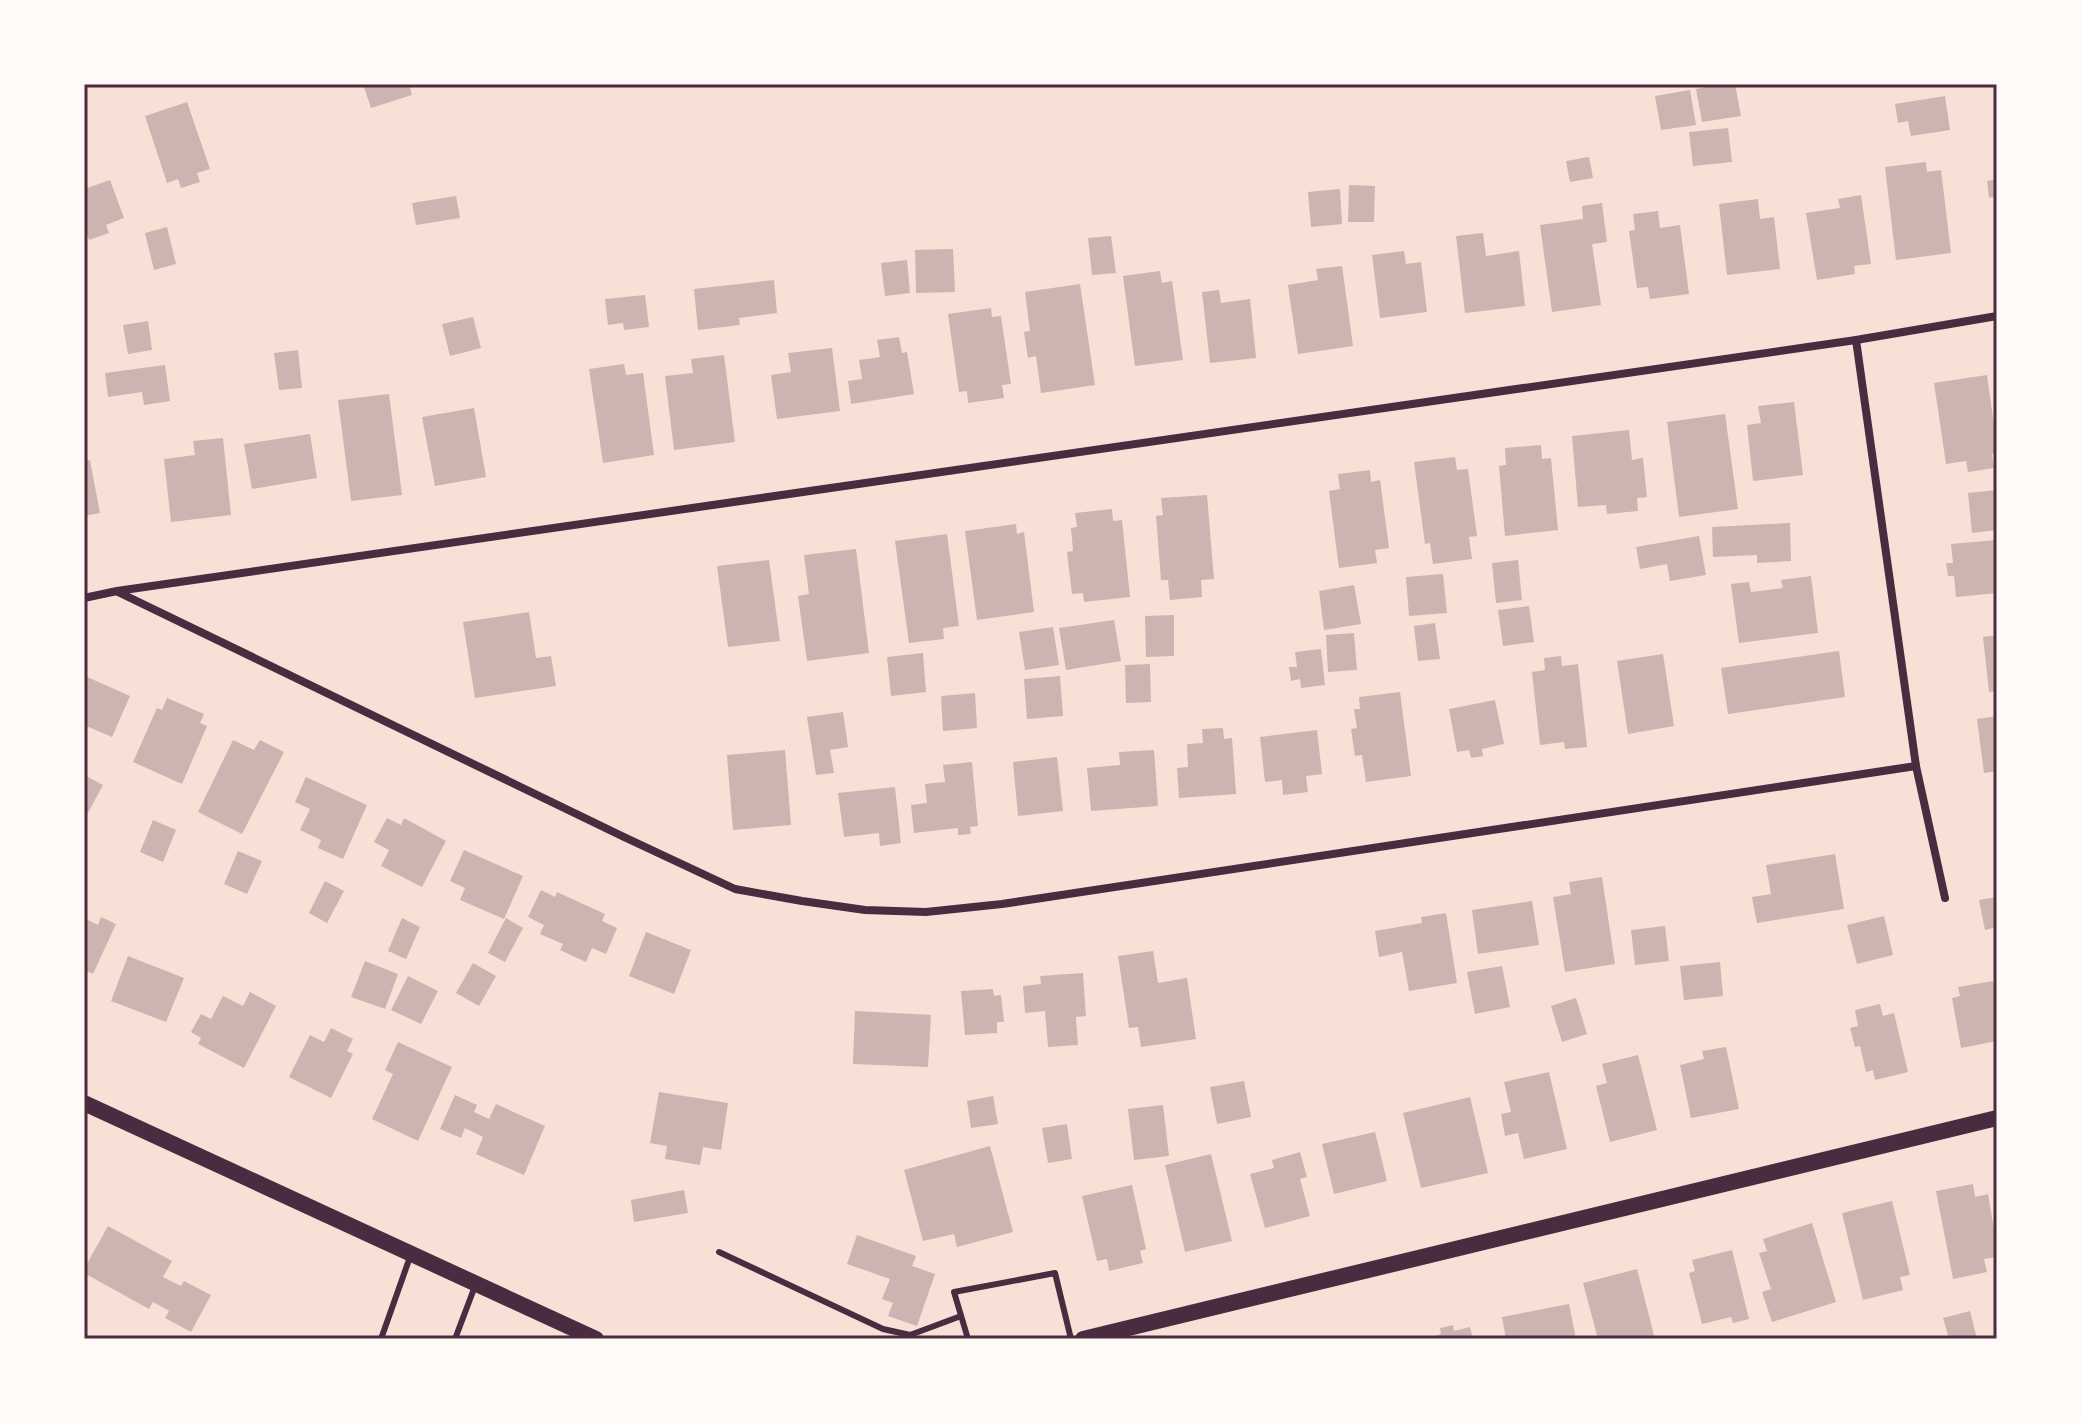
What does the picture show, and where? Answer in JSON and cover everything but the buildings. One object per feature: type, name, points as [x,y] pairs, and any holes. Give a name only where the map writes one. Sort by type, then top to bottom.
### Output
[{"type":"main road","points":[[84,1103],[596,1339]]},
{"type":"main road","points":[[1083,1339],[1997,1118]]},
{"type":"street","points":[[84,598],[1856,340],[1997,316]]},
{"type":"street","points":[[1856,340],[1916,766],[1945,898]]},
{"type":"street","points":[[117,591],[735,889],[865,910],[926,912],[1017,902],[1916,766]]},
{"type":"lane","points":[[719,1252],[883,1329],[910,1335],[961,1316]]},
{"type":"lane","points":[[381,1339],[411,1254]]},
{"type":"lane","points":[[968,1339],[954,1292],[1055,1273],[1071,1339]]},
{"type":"lane","points":[[455,1339],[476,1284]]}]
